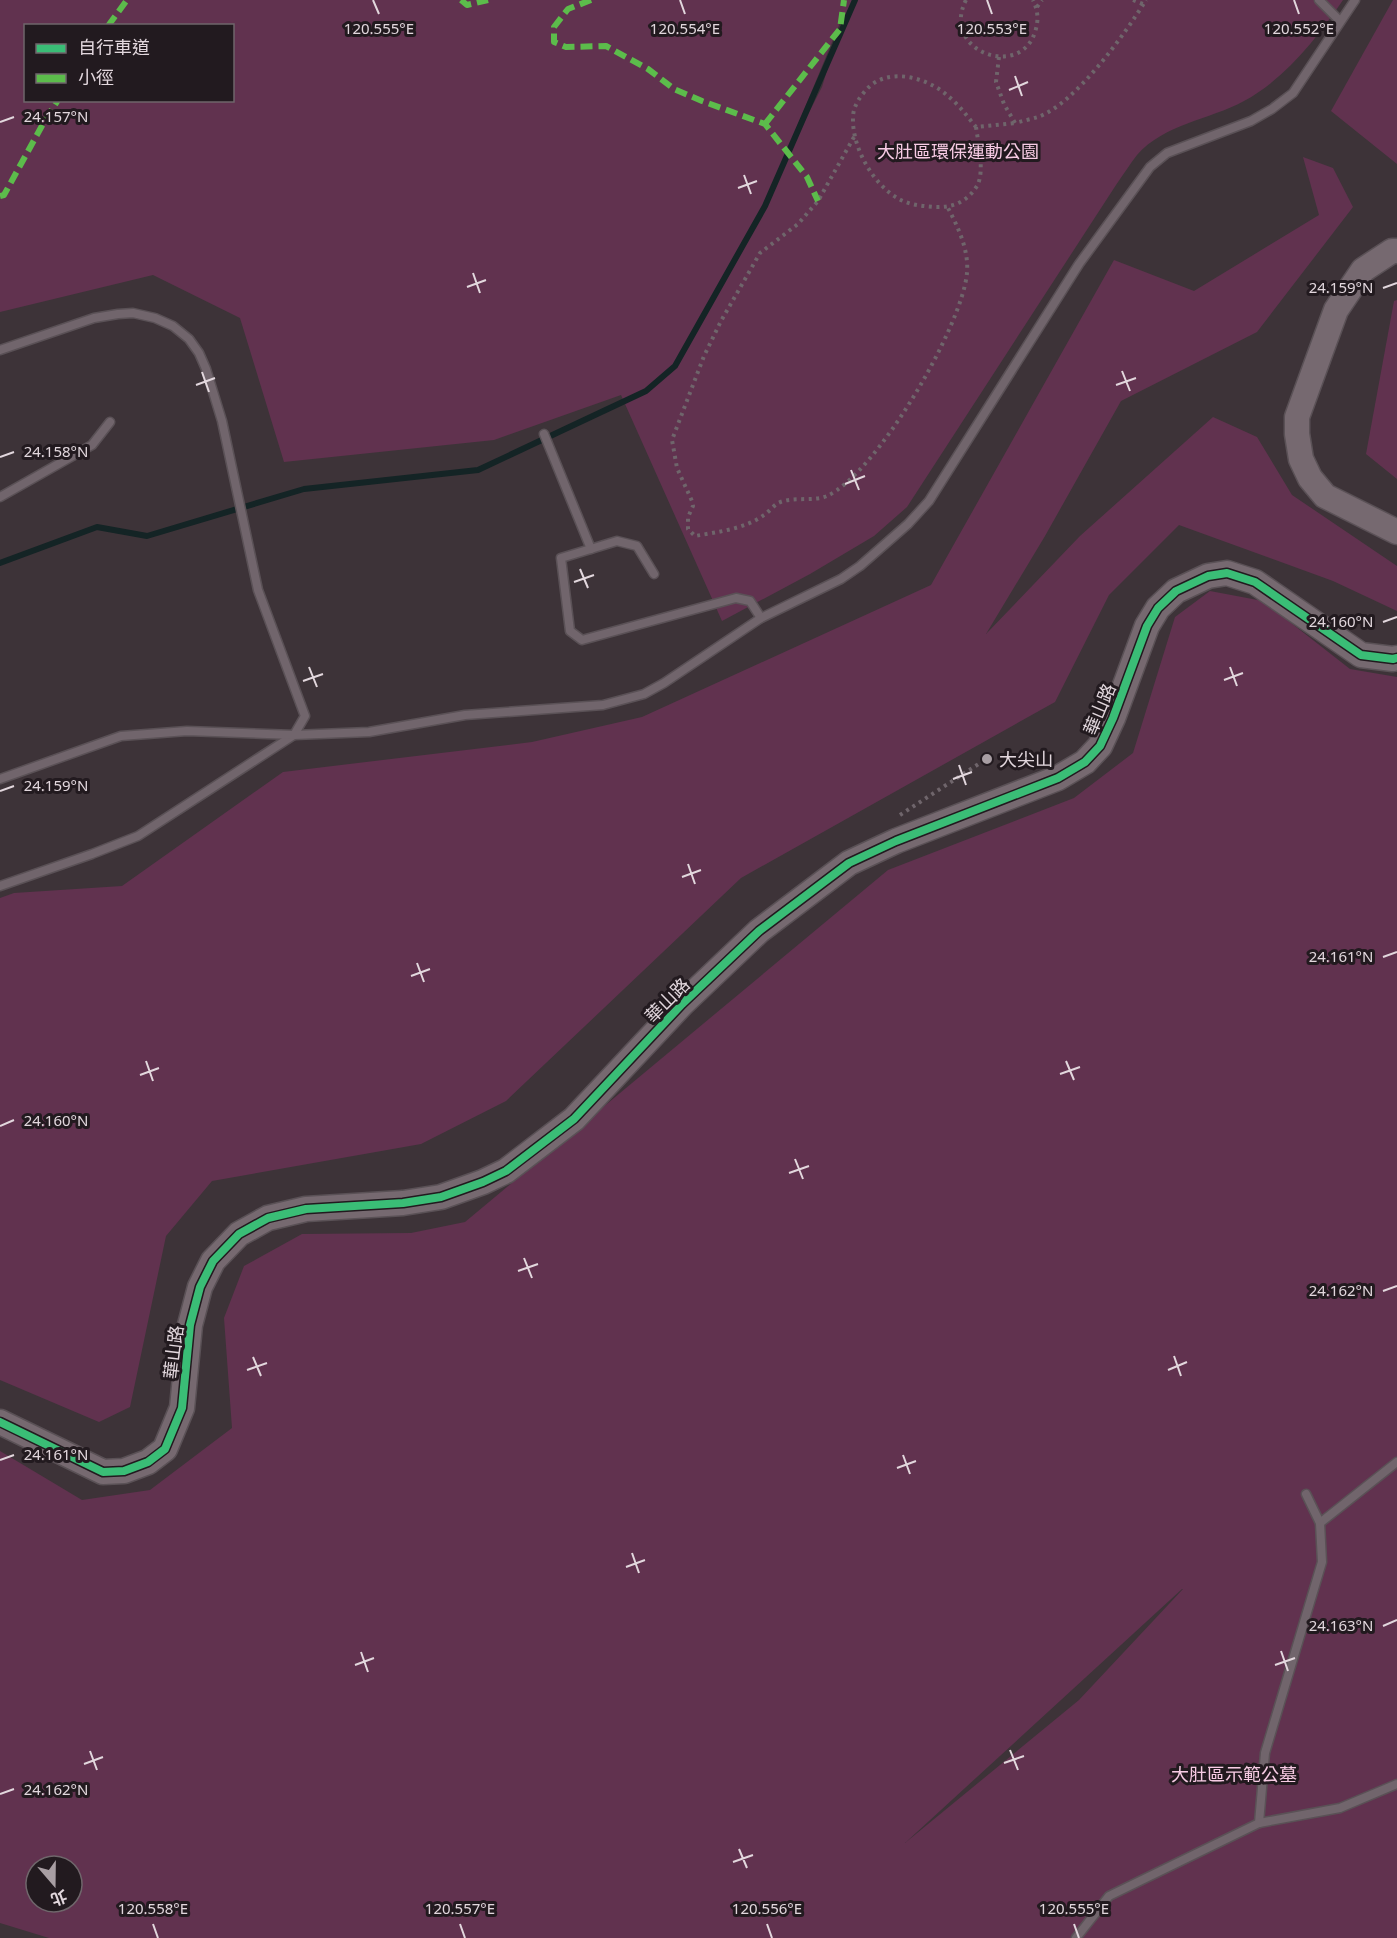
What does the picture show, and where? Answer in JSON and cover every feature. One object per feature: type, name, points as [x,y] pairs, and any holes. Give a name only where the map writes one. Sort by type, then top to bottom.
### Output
[{"type":"street","points":[[1397,251],[1363,270],[1336,310],[1297,417],[1301,459],[1310,478],[1325,496],[1397,531]]},
{"type":"street","name":"華山路","points":[[0,1422],[103,1472],[124,1471],[148,1462],[165,1449],[182,1408],[190,1325],[200,1287],[213,1262],[239,1234],[268,1218],[306,1209],[403,1203],[441,1197],[506,1171],[574,1119],[682,1004],[759,932],[849,862],[1059,778],[1085,762],[1100,746],[1113,718],[1147,626],[1158,608],[1176,591],[1208,576],[1227,573],[1255,582],[1361,654],[1397,658]]},
{"type":"lane","points":[[1319,0],[1340,21]]},
{"type":"lane","points":[[0,779],[120,736],[187,731],[294,735],[369,732],[465,715],[603,705],[644,694],[664,683],[761,618],[841,579],[860,566],[908,524],[929,501],[1079,264],[1150,167],[1167,153],[1251,121],[1293,93],[1355,0]]},
{"type":"lane","points":[[0,350],[94,318],[133,313],[155,318],[173,326],[189,339],[206,369],[222,421],[258,590],[305,716],[294,735],[138,836],[0,886]]},
{"type":"lane","points":[[0,496],[92,445],[110,422]]},
{"type":"lane","points":[[544,434],[591,549]]},
{"type":"lane","points":[[654,574],[637,546],[617,541],[561,558],[570,631],[582,640],[736,598],[750,601],[761,618]]},
{"type":"lane","points":[[1320,1523],[1397,1462]]},
{"type":"lane","points":[[1259,1823],[1265,1753],[1322,1562],[1320,1523],[1306,1494]]},
{"type":"lane","points":[[1076,1938],[1109,1896],[1259,1823],[1340,1808],[1397,1784]]},
{"type":"path","points":[[966,0],[962,8],[961,22],[964,35],[973,47],[985,54],[999,57],[1013,54],[1025,47],[1034,36],[1038,22],[1037,8],[1033,0]]},
{"type":"path","points":[[1037,8],[1042,0]]},
{"type":"path","points":[[976,127],[1016,123],[1040,116],[1062,102],[1096,68],[1130,25],[1144,2],[1133,0]]},
{"type":"path","points":[[999,57],[996,82],[1004,104],[1016,123]]},
{"type":"path","points":[[888,76],[911,78],[928,83],[947,94],[976,127],[980,167],[978,185],[964,200],[948,208],[919,206],[898,199],[882,186],[867,166],[854,137],[852,117],[858,99],[873,82],[888,76]]},
{"type":"path","points":[[854,137],[818,201],[798,224],[760,253],[720,321],[688,393],[672,440],[677,468],[693,506],[688,517],[688,530],[695,536],[734,528],[763,516],[778,503],[826,496],[854,477],[891,433],[954,321],[967,272],[962,236],[948,208]]},
{"type":"path","points":[[895,818],[994,754]]},
{"type":"green space","name":"大肚區環保運動公園","points":[[0,0],[1343,0],[1311,43],[1259,92],[1230,108],[1173,129],[1160,136],[1137,155],[907,507],[874,536],[810,574],[722,621],[621,395],[494,440],[284,462],[240,318],[153,275],[0,312]],"holes":[[[843,18],[822,87],[777,175]]]},
{"type":"green space","points":[[1393,0],[1397,0],[1397,164],[1331,111]]},
{"type":"green space","points":[[1303,157],[1333,168],[1353,207],[1257,332],[1121,401],[1045,536],[986,634],[1080,536],[1213,417],[1257,437],[1292,495],[1397,566],[1397,611],[1333,581],[1179,525],[1109,595],[1055,702],[741,878],[506,1101],[421,1144],[212,1181],[166,1236],[130,1407],[99,1422],[0,1380],[0,898],[14,893],[122,886],[283,772],[532,742],[642,717],[931,585],[1114,260],[1194,291],[1319,215]]},
{"type":"green space","points":[[1397,300],[1397,479],[1366,454],[1394,301]]},
{"type":"green space","name":"大肚區示範公墓","points":[[1210,591],[1263,601],[1350,669],[1397,677],[1397,1938],[49,1938],[0,1923],[0,1451],[82,1500],[150,1490],[232,1428],[224,1318],[244,1266],[302,1234],[411,1233],[465,1222],[888,870],[1074,798],[1133,753],[1175,617]],"holes":[[[1183,1589],[1079,1700],[905,1843]]]},
{"type":"waterway","points":[[0,563],[97,527],[147,536],[304,489],[478,470],[646,391],[675,366],[765,206],[855,0]]},
{"type":"marked path","points":[[109,24],[127,0]]},
{"type":"marked path","points":[[461,0],[467,5],[488,0]]},
{"type":"marked path","points":[[591,0],[568,9],[554,27],[554,42],[566,47],[606,46],[648,69],[674,89],[765,124],[807,177],[818,201]]},
{"type":"marked path","points":[[765,124],[840,29],[844,0]]},
{"type":"marked path","points":[[0,196],[4,195],[57,102]]},
{"type":"cycle path","points":[[0,1422],[103,1472],[124,1471],[148,1462],[165,1449],[182,1408],[190,1325],[200,1287],[213,1261],[239,1234],[268,1218],[306,1209],[403,1203],[441,1197],[506,1171],[574,1119],[682,1004],[759,931],[849,863],[896,841],[1058,778],[1085,762],[1100,746],[1113,718],[1147,626],[1158,608],[1176,591],[1208,576],[1227,573],[1255,582],[1361,655],[1397,658]]},
{"type":"place","name":"大尖山","points":[[987,759]]}]
